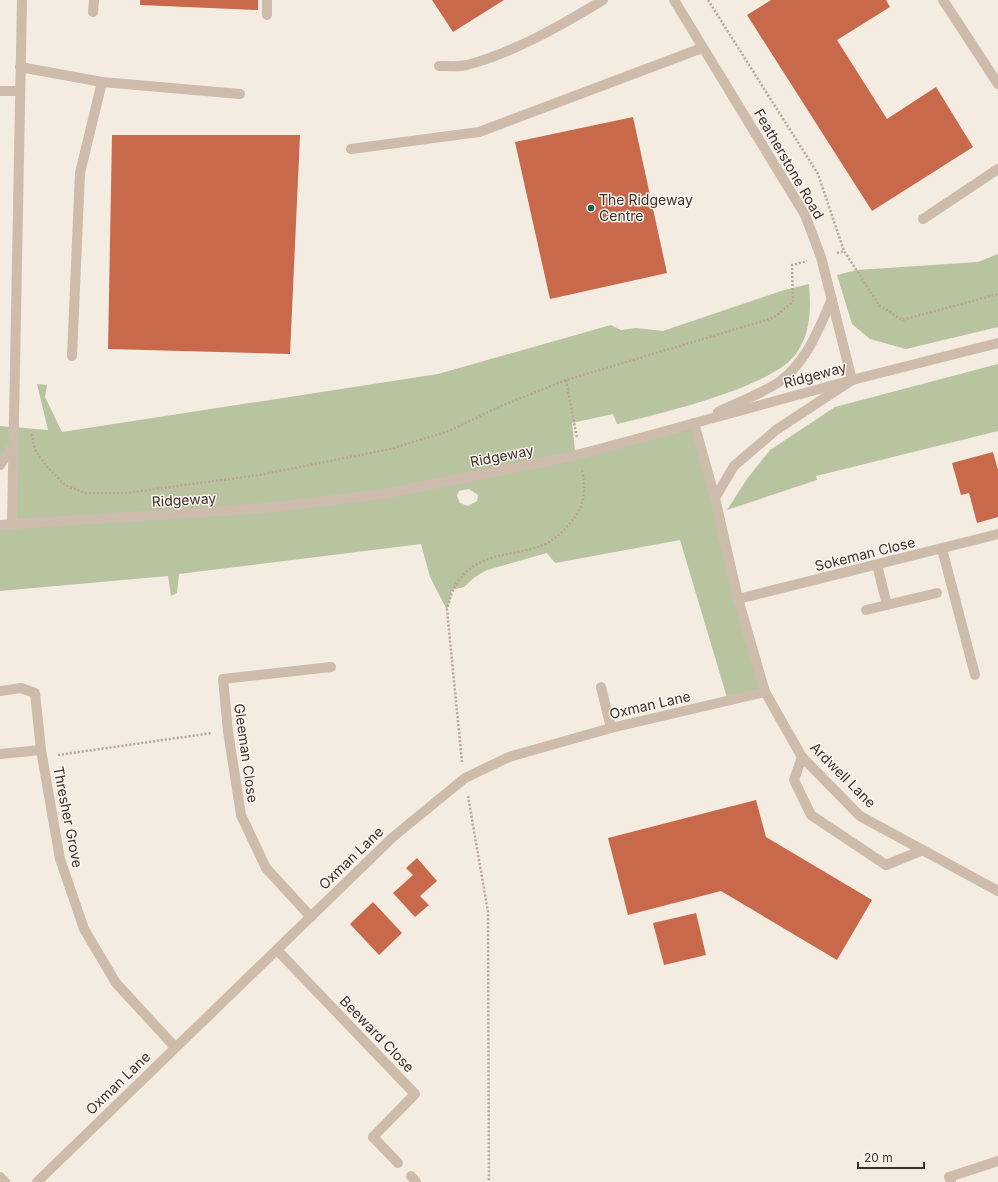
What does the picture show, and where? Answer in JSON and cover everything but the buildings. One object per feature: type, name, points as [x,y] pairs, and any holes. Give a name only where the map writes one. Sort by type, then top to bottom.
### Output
[{"type":"street","points":[[12,524],[12,447],[15,427],[22,0]]},
{"type":"street","points":[[93,12],[94,0]]},
{"type":"street","points":[[267,0],[267,15]]},
{"type":"street","points":[[439,66],[466,65],[517,46],[570,20],[603,0]]},
{"type":"street","name":"Featherstone Road","points":[[674,0],[805,215],[821,257],[852,380]]},
{"type":"street","points":[[943,0],[998,84]]},
{"type":"street","points":[[351,149],[479,132],[702,48]]},
{"type":"street","points":[[20,67],[102,82],[240,94]]},
{"type":"street","points":[[72,356],[80,173],[102,82]]},
{"type":"street","points":[[0,91],[20,91]]},
{"type":"street","points":[[923,219],[998,170]]},
{"type":"street","points":[[694,423],[779,382],[793,368],[813,343],[832,299]]},
{"type":"street","name":"Ridgeway","points":[[0,525],[267,508],[383,494],[596,450],[852,380],[998,343]]},
{"type":"street","points":[[715,498],[734,466],[770,435],[852,380]]},
{"type":"street","name":"Ardwell Lane","points":[[694,423],[715,498],[738,599],[765,692],[802,757],[860,816],[998,891]]},
{"type":"street","points":[[0,465],[12,447]]},
{"type":"street","name":"Sokeman Close","points":[[738,599],[998,534]]},
{"type":"street","points":[[942,549],[975,676]]},
{"type":"street","points":[[877,565],[887,605]]},
{"type":"street","points":[[866,610],[937,593]]},
{"type":"street","name":"Gleeman Close","points":[[311,917],[266,868],[241,815],[228,731],[223,679],[331,667]]},
{"type":"street","points":[[601,687],[611,728]]},
{"type":"street","name":"Thresher Grove","points":[[0,691],[21,688],[35,693],[42,754],[60,859],[84,929],[116,982],[175,1047]]},
{"type":"street","name":"Oxman Lane","points":[[37,1182],[393,837],[465,778],[509,757],[611,728],[765,692]]},
{"type":"street","name":"Thresher Grove","points":[[0,754],[42,754]]},
{"type":"street","points":[[802,757],[794,780],[811,815],[886,865],[923,850]]},
{"type":"street","name":"Beeward Close","points":[[277,950],[416,1094],[373,1137],[398,1163]]},
{"type":"street","points":[[951,1182],[949,1177],[998,1161]]},
{"type":"street","points":[[0,1177],[4,1182]]},
{"type":"path","points":[[708,0],[818,174],[844,250],[879,305],[902,320],[998,294]]},
{"type":"path","points":[[15,427],[30,428],[34,450],[48,468],[65,485],[85,493],[126,493],[259,475],[390,449],[449,431],[503,405],[566,380],[774,318],[793,302],[792,266],[844,250]]},
{"type":"path","points":[[42,754],[228,731]]},
{"type":"green space","points":[[998,254],[998,327],[906,349],[870,339],[852,324],[837,275],[857,270],[978,262]]},
{"type":"green space","points":[[809,284],[810,312],[805,338],[801,346],[796,354],[783,366],[763,378],[739,388],[713,398],[659,414],[617,424],[613,414],[572,423],[575,451],[694,423],[765,692],[728,701],[680,540],[555,563],[547,553],[487,570],[475,577],[464,587],[452,590],[447,610],[430,577],[421,544],[179,574],[177,593],[171,596],[168,576],[0,591],[0,528],[12,524],[12,448],[0,465],[0,426],[48,430],[37,384],[47,385],[45,397],[62,432],[438,374],[611,325],[621,330],[636,328],[663,331],[784,290]],"holes":[[[469,489],[478,495],[477,501],[468,506],[460,503],[457,496],[459,491]]]},
{"type":"green space","points":[[998,364],[998,431],[816,476],[817,480],[727,510],[747,479],[770,450],[835,407]]},
{"type":"place","name":"The Ridgeway Centre","points":[[591,208]]}]
